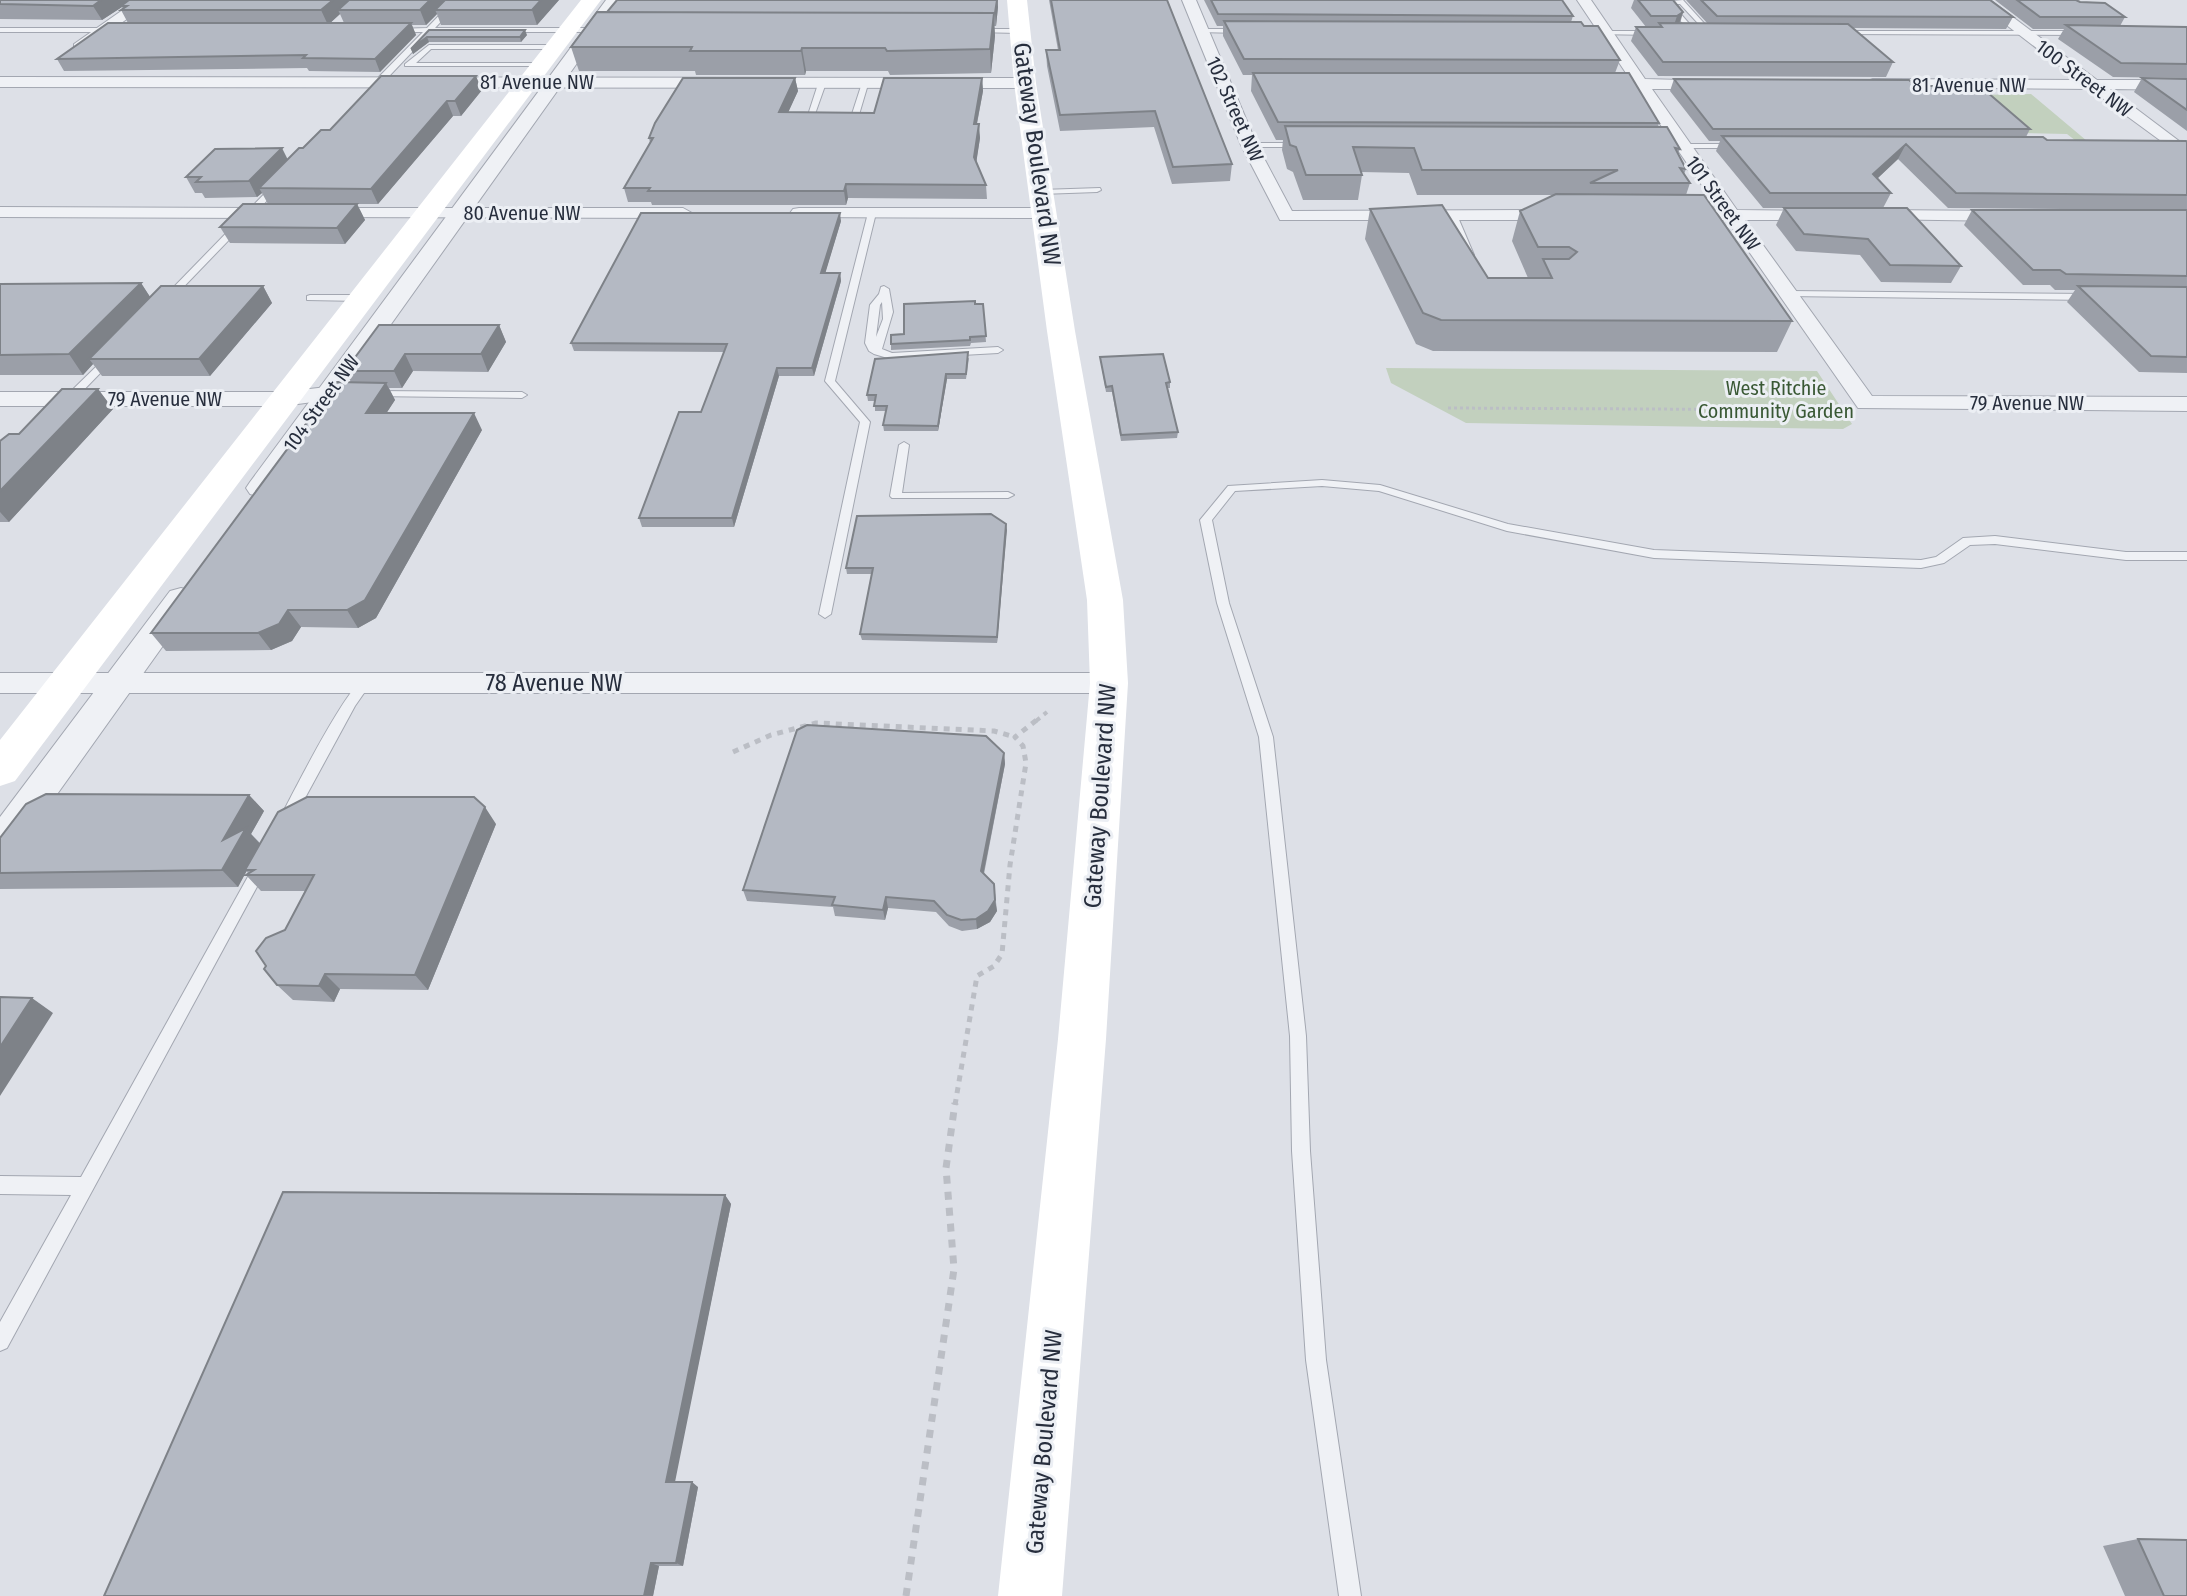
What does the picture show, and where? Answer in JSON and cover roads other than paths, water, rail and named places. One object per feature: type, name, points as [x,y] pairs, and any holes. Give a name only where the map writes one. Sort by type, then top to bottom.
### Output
[{"type":"main road","name":"104 Street NW","points":[[0,770],[426,213],[563,52],[591,0]]},
{"type":"main road","name":"Gateway Boulevard NW","points":[[1017,0],[1025,83],[1105,600],[1109,683],[1082,1039],[1030,1596]]},
{"type":"street","points":[[0,101],[59,60],[111,30],[146,0]]},
{"type":"street","name":"104 Street NW","points":[[246,506],[334,394],[459,213],[563,52],[614,0]]},
{"type":"street","name":"102 Street NW","points":[[1189,0],[1249,145],[1286,216],[1453,215]]},
{"type":"street","name":"101 Street NW","points":[[1584,0],[1683,146],[1866,403]]},
{"type":"street","name":"100 Street NW","points":[[1981,0],[2178,149]]},
{"type":"street","name":"81 Avenue NW","points":[[0,82],[378,82],[563,52],[822,83],[1025,83]]},
{"type":"street","points":[[1223,83],[1244,83]]},
{"type":"street","points":[[1577,84],[1735,84]]},
{"type":"street","name":"81 Avenue NW","points":[[1857,84],[2187,85]]},
{"type":"street","points":[[776,213],[872,213],[1043,202]]},
{"type":"street","name":"80 Avenue NW","points":[[0,212],[696,213]]},
{"type":"street","points":[[1453,215],[1577,215]]},
{"type":"street","points":[[1654,215],[2019,216]]},
{"type":"street","name":"79 Avenue NW","points":[[0,399],[63,406],[283,399],[334,394]]},
{"type":"street","name":"79 Avenue NW","points":[[1866,403],[2187,404]]},
{"type":"street","points":[[0,845],[193,581]]},
{"type":"street","name":"78 Avenue NW","points":[[0,683],[1109,683]]},
{"type":"lane","points":[[360,101],[458,0]]},
{"type":"lane","points":[[1583,33],[1690,28],[1667,2],[1681,1],[1710,33]]},
{"type":"lane","points":[[0,30],[111,30]]},
{"type":"lane","points":[[387,30],[429,30],[563,52]]},
{"type":"lane","points":[[1605,30],[1724,33]]},
{"type":"lane","points":[[968,31],[1021,31]]},
{"type":"lane","points":[[1200,31],[1252,31]]},
{"type":"lane","points":[[1836,33],[2084,33]]},
{"type":"lane","points":[[410,65],[429,47],[563,52]]},
{"type":"lane","points":[[394,65],[563,52]]},
{"type":"lane","points":[[405,55],[420,55]]},
{"type":"lane","points":[[822,83],[810,116],[855,116],[866,83]]},
{"type":"lane","points":[[1249,145],[1317,145]]},
{"type":"lane","points":[[1661,146],[1744,146]]},
{"type":"lane","points":[[159,307],[282,181]]},
{"type":"lane","points":[[1043,202],[1097,190]]},
{"type":"lane","points":[[825,614],[865,422],[830,381],[872,213]]},
{"type":"lane","points":[[1453,215],[1477,270]]},
{"type":"lane","points":[[884,291],[875,305],[871,330],[870,346],[877,352],[891,356],[998,350]]},
{"type":"lane","points":[[1790,294],[2108,297]]},
{"type":"lane","points":[[310,298],[361,298]]},
{"type":"lane","points":[[63,406],[118,349]]},
{"type":"lane","points":[[357,394],[522,395]]},
{"type":"lane","points":[[904,445],[896,496],[1008,495]]},
{"type":"lane","points":[[1350,1596],[1316,1360],[1301,1151],[1298,1036],[1266,737],[1223,603],[1206,520],[1232,488],[1322,483],[1380,488],[1507,527],[1654,554],[1921,564],[1940,560],[1967,541],[1995,540],[2126,556],[2187,556]]},
{"type":"lane","points":[[279,832],[348,705],[365,683]]},
{"type":"lane","points":[[0,1341],[264,859]]},
{"type":"lane","points":[[0,1185],[86,1186]]},
{"type":"park label","name":"West Ritchie Community Garden","points":[[1776,400]]}]
